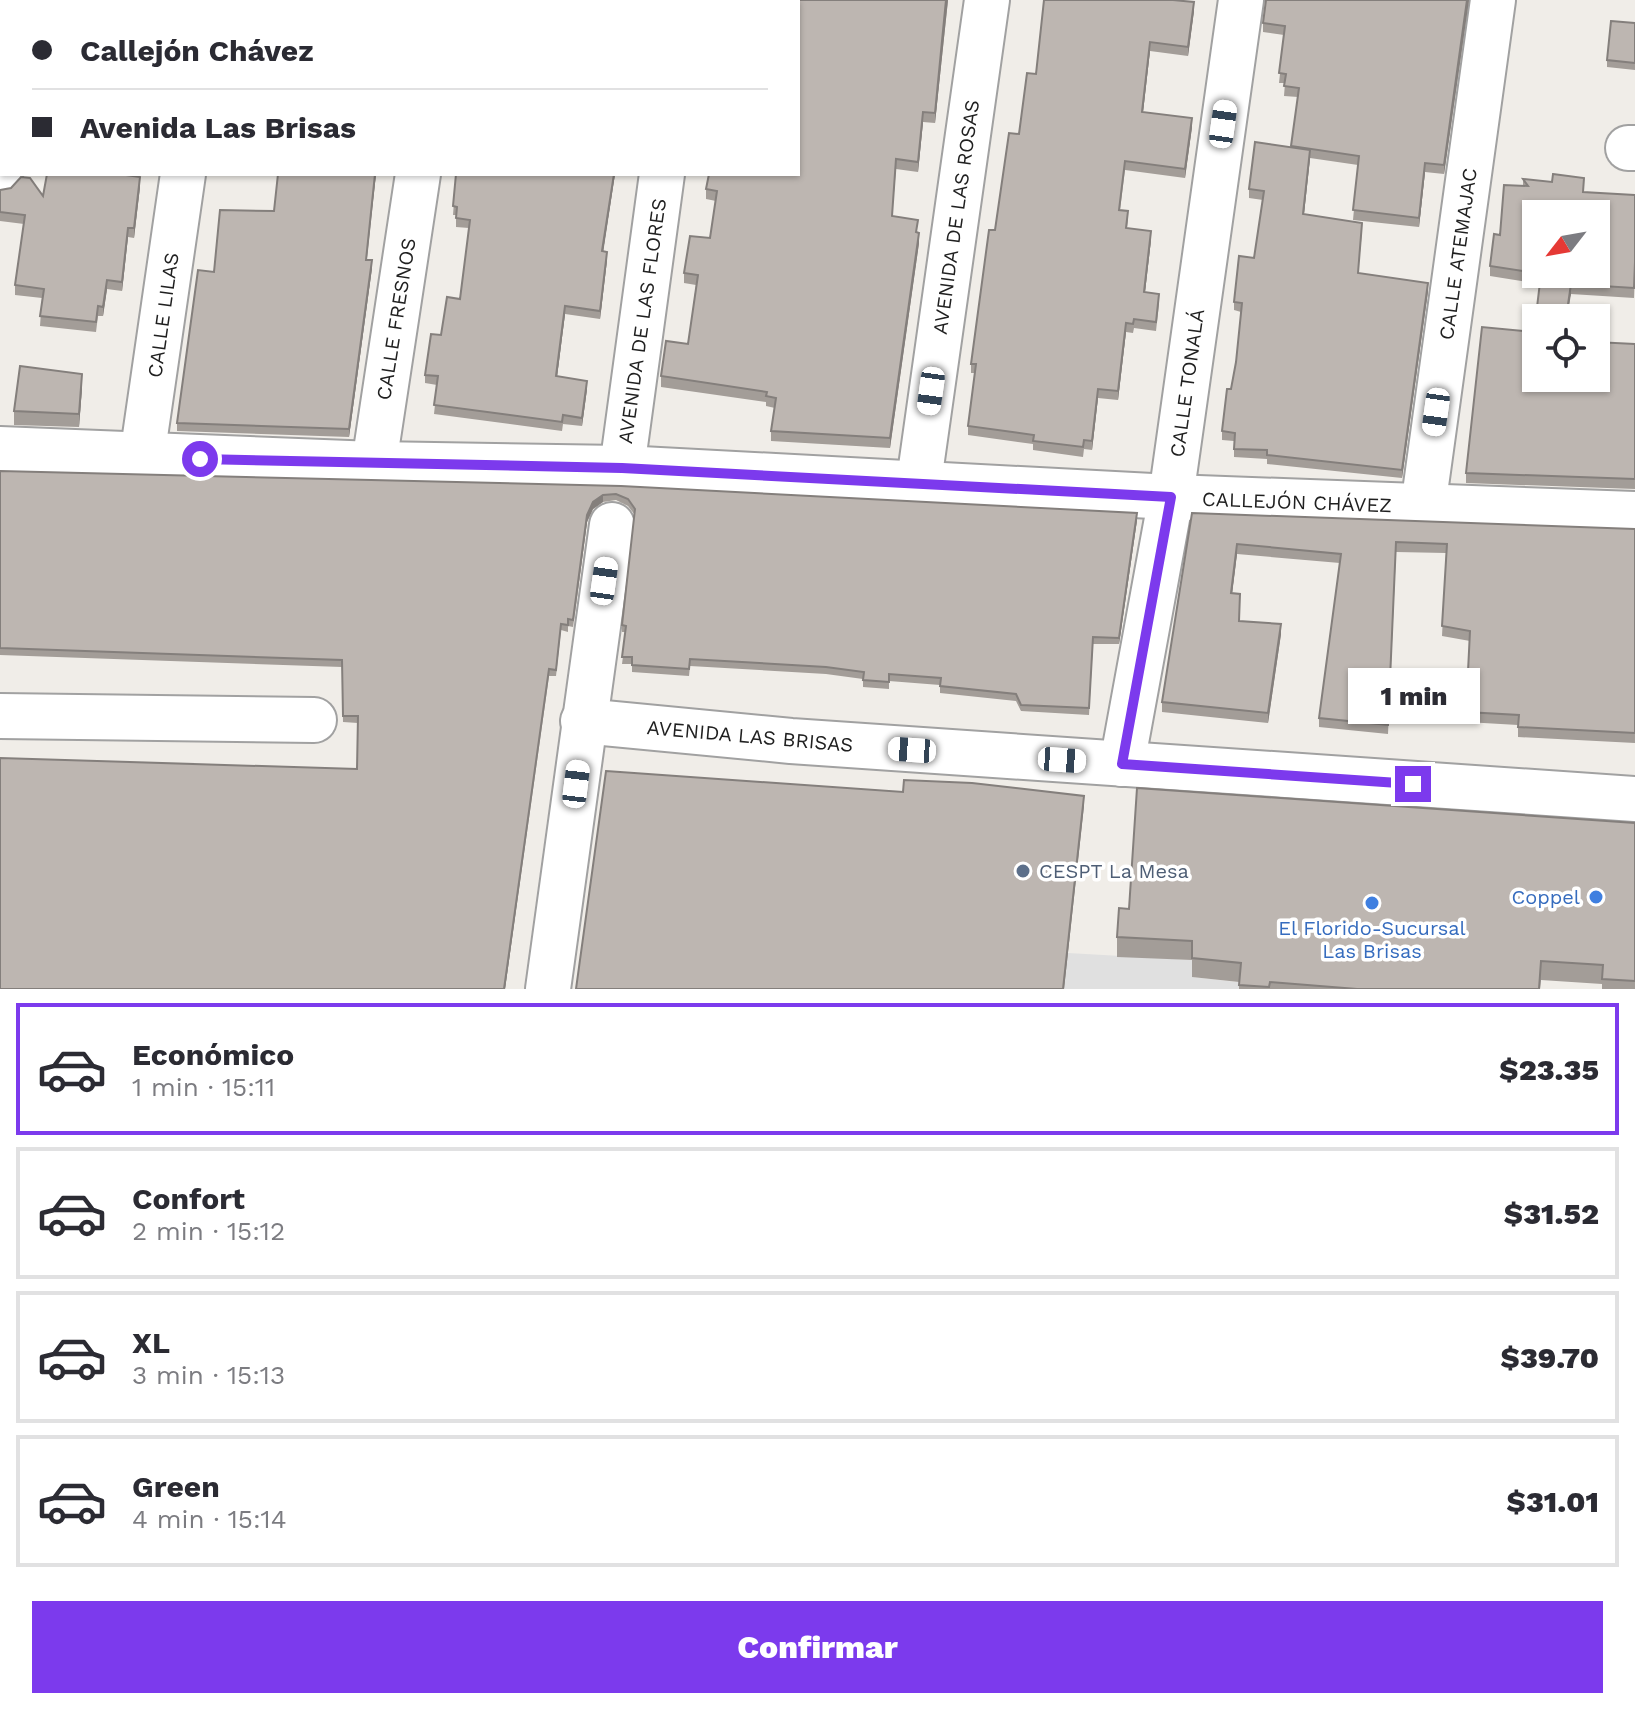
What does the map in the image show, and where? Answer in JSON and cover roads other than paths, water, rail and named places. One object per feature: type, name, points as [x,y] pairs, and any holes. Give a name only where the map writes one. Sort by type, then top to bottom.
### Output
[{"type":"street","name":"AVENIDA DE LAS ROSAS","points":[[919,481],[987,0]]},
{"type":"street","name":"CALLE TONALÁ","points":[[1122,764],[1171,497],[1241,0]]},
{"type":"street","name":"CALLE ATEMAJAC","points":[[1423,507],[1493,0]]},
{"type":"street","name":"CALLE LILAS","points":[[142,457],[183,176]]},
{"type":"street","name":"CALLE FRESNOS","points":[[374,464],[418,176]]},
{"type":"street","name":"AVENIDA DE LAS FLORES","points":[[622,468],[662,176]]},
{"type":"street","name":"CALLEJÓN CHÁVEZ","points":[[0,449],[142,457],[622,468],[919,481],[1171,497],[1635,514]]},
{"type":"street","points":[[548,989],[612,525]]},
{"type":"street","points":[[0,716],[314,720]]},
{"type":"street","name":"AVENIDA LAS BRISAS","points":[[583,721],[791,741],[1635,799]]},
{"type":"place","name":"CESPT La Mesa","points":[[1023,871]]},
{"type":"place","name":"Coppel","points":[[1596,897]]},
{"type":"place","name":"El Florido-Sucursal Las Brisas","points":[[1372,903]]}]
